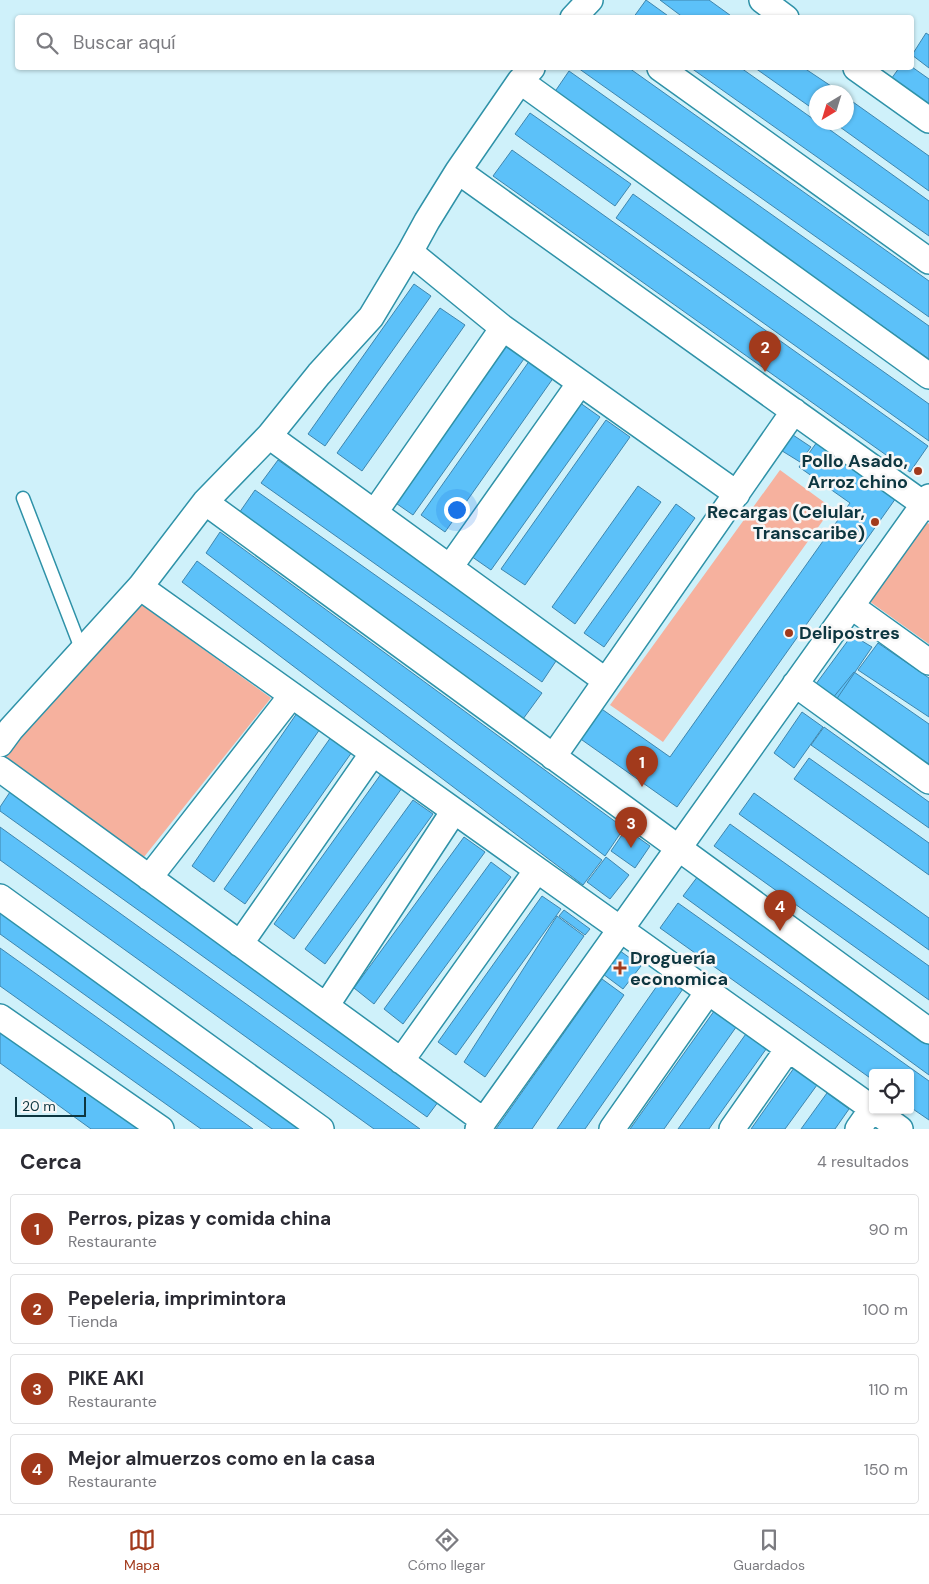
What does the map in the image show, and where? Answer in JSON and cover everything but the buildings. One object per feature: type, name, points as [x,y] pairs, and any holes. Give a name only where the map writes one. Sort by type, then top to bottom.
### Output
[{"type":"street","points":[[762,0],[782,15]]},
{"type":"street","points":[[663,70],[929,261]]},
{"type":"street","points":[[859,70],[929,120]]},
{"type":"street","points":[[0,744],[11,729],[140,587],[205,502],[270,436],[319,374],[371,317],[410,252],[426,221],[526,74],[929,376]]},
{"type":"street","points":[[0,769],[401,1061],[481,1125],[795,684],[927,503],[794,411],[458,172]]},
{"type":"street","points":[[410,252],[503,328],[737,494]]},
{"type":"street","points":[[375,512],[503,328]]},
{"type":"street","points":[[450,567],[580,383]]},
{"type":"street","points":[[554,757],[794,411]]},
{"type":"street","points":[[270,436],[606,681]]},
{"type":"street","points":[[205,502],[929,1030]]},
{"type":"street","points":[[140,587],[869,1106]]},
{"type":"street","points":[[851,606],[929,662]]},
{"type":"street","points":[[795,684],[929,781]]},
{"type":"street","points":[[149,878],[292,696]]},
{"type":"street","points":[[240,944],[373,753]]},
{"type":"street","points":[[326,1006],[454,811]]},
{"type":"street","points":[[401,1061],[537,870]]},
{"type":"street","points":[[0,897],[321,1129]]},
{"type":"street","points":[[612,1129],[708,992]]},
{"type":"street","points":[[0,1017],[161,1129]]},
{"type":"street","points":[[732,1129],[788,1049]]},
{"type":"street","points":[[858,1129],[869,1114]]},
{"type":"street","points":[[880,1114],[900,1129]]},
{"type":"lane","points":[[23,498],[82,652]]},
{"type":"shaded area","points":[[780,470],[832,508],[663,742],[610,705]]},
{"type":"shaded area","points":[[926,522],[929,524],[929,644],[869,601]]},
{"type":"shaded area","points":[[138,602],[271,698],[144,857],[0,757],[16,734]]},
{"type":"place","name":"Pepeleria, imprimintora","points":[[765,372]]},
{"type":"place","name":"Pollo Asado, Arroz chino","points":[[918,471]]},
{"type":"place","name":"Recargas (Celular, Transcaribe)","points":[[875,522]]},
{"type":"place","name":"Delipostres","points":[[789,633]]},
{"type":"place","name":"Perros, pizas y comida china","points":[[642,787]]},
{"type":"place","name":"PIKE AKI","points":[[631,848]]},
{"type":"place","name":"Mejor almuerzos como en la casa","points":[[780,931]]},
{"type":"place","name":"Droguería economica","points":[[620,968]]}]
